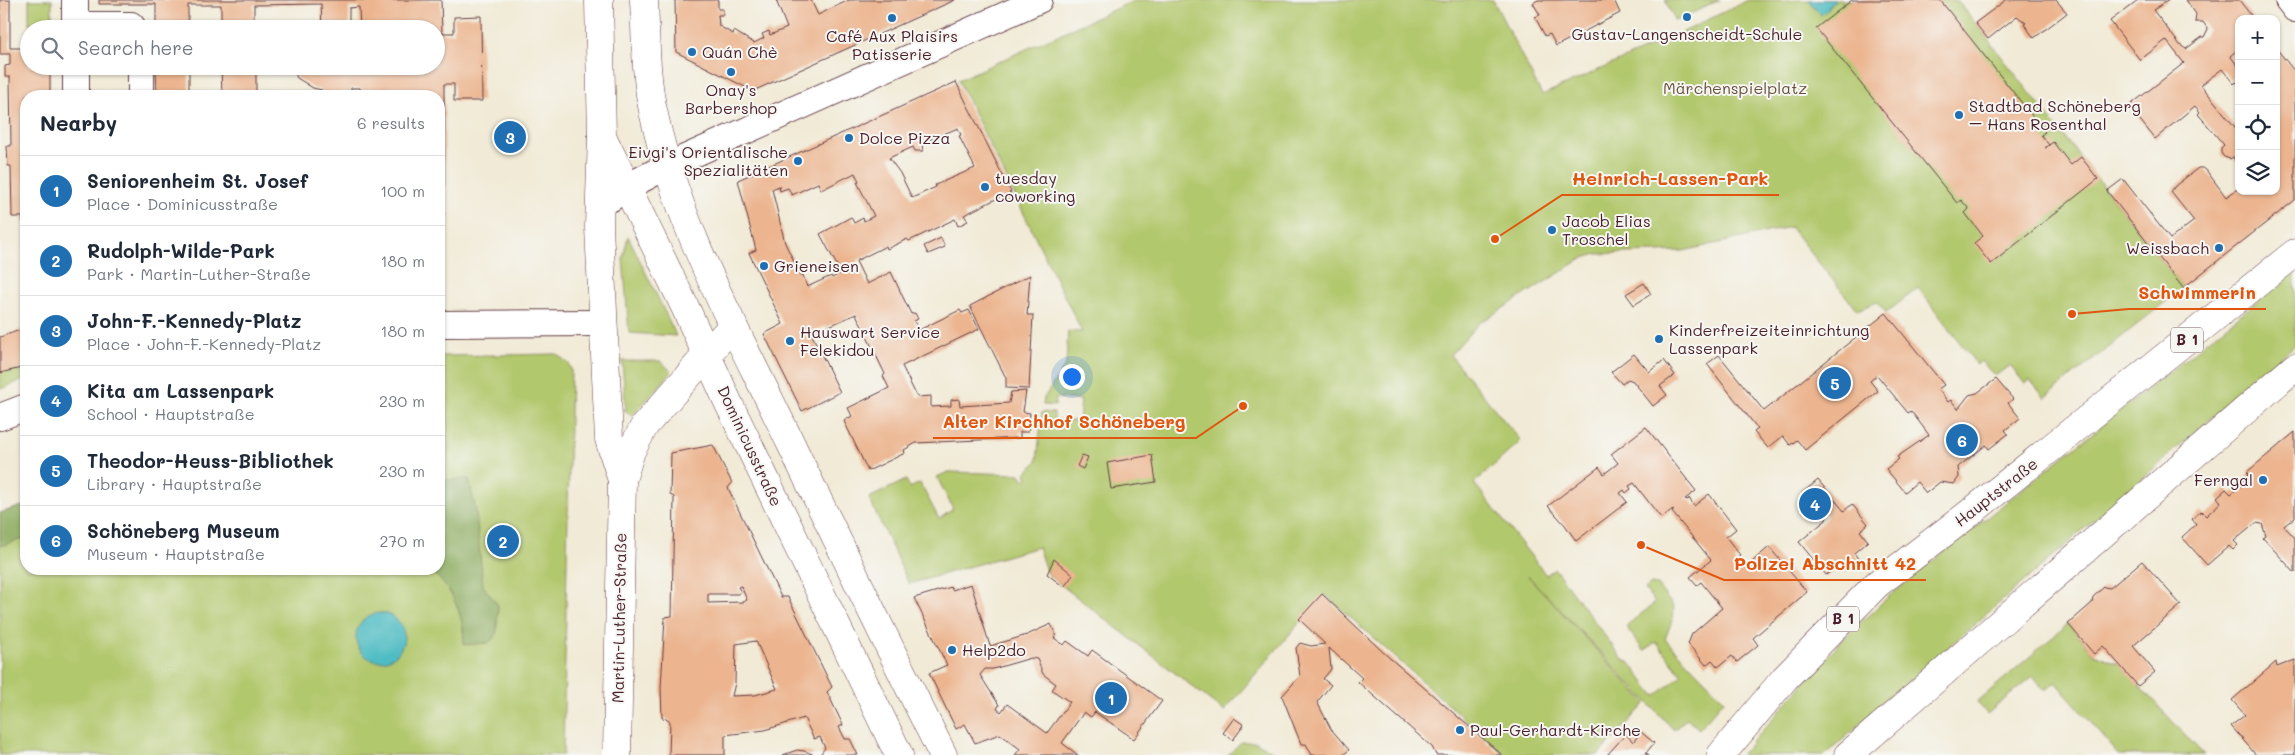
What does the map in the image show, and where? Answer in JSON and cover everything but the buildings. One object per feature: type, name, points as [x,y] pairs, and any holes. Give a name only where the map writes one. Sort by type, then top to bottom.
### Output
[{"type":"main road","name":"Martin-Luther-Straße","points":[[599,0],[602,136],[600,207],[609,439],[622,480]]},
{"type":"main road","points":[[644,0],[647,71],[654,115],[667,166],[683,216],[733,325],[943,755]]},
{"type":"main road","name":"Dominicusstraße","points":[[602,136],[899,755]]},
{"type":"main road","name":"Hauptstraße","points":[[1721,755],[1785,678],[1877,584],[2295,254]]},
{"type":"main road","name":"Martin-Luther-Straße","points":[[617,755],[622,480],[631,451],[645,425],[733,325]]},
{"type":"main road","points":[[1848,755],[2295,367]]},
{"type":"street","points":[[600,207],[627,187],[667,166],[1039,0]]},
{"type":"street","points":[[2288,0],[2295,9]]},
{"type":"street","points":[[75,18],[91,20]]},
{"type":"street","points":[[76,75],[76,90]]},
{"type":"street","points":[[141,75],[141,90]]},
{"type":"street","points":[[445,324],[604,323]]},
{"type":"street","points":[[0,417],[20,410]]},
{"type":"green space","points":[[29,0],[52,0],[52,20],[29,20]]},
{"type":"green space","name":"Märchenspielplatz","points":[[1135,0],[1493,0],[1542,95],[1673,37],[1748,0],[1957,0],[2183,288],[2045,398],[2030,380],[2025,384],[2010,365],[1995,376],[1981,361],[1977,365],[1918,288],[1886,313],[1877,302],[1857,310],[1790,227],[1683,251],[1597,254],[1583,258],[1478,324],[1450,355],[1521,441],[1474,483],[1546,575],[1555,569],[1623,660],[1629,662],[1655,696],[1682,675],[1656,642],[1644,651],[1629,631],[1627,625],[1655,603],[1645,589],[1651,584],[1657,585],[1674,607],[1673,618],[1665,639],[1724,700],[1699,729],[1687,718],[1674,730],[1528,576],[1646,703],[1598,755],[1505,755],[1324,594],[1224,711],[1047,574],[1038,547],[909,584],[869,498],[906,480],[910,488],[920,483],[939,519],[953,509],[937,477],[948,472],[1020,474],[1024,480],[1028,479],[1026,473],[1037,461],[1042,412],[1054,413],[1054,420],[1079,421],[1081,400],[1056,398],[1055,406],[1043,405],[1044,398],[1066,364],[1068,331],[1082,332],[958,80]]},
{"type":"green space","points":[[1665,0],[1720,0],[1675,21]]},
{"type":"green space","points":[[628,236],[676,336],[629,333],[623,258]]},
{"type":"green space","points":[[2295,271],[2295,345],[1825,755],[1741,755],[1841,641],[1888,597]]},
{"type":"green space","points":[[557,354],[569,364],[571,370],[563,755],[0,755],[0,513],[20,507],[20,575],[445,575],[445,356]],"holes":[[[382,613],[393,618],[400,625],[402,643],[398,651],[391,656],[381,659],[369,658],[367,617]]]},
{"type":"green space","points":[[622,361],[661,361],[672,372],[632,416],[626,412]]},
{"type":"green space","points":[[15,368],[17,371],[20,370],[20,381],[0,389],[0,373]]},
{"type":"green space","points":[[469,479],[476,511],[483,586],[498,605],[497,630],[494,638],[488,643],[464,645],[462,623],[455,602],[444,584],[435,575],[445,575],[445,480]]},
{"type":"green space","points":[[20,507],[20,540],[0,546],[0,513]]},
{"type":"green space","points":[[2068,624],[2094,654],[2119,664],[2204,755],[2119,755],[2056,682],[2045,690],[2033,676],[1987,714],[1977,702]]},
{"type":"green space","points":[[1241,742],[1256,742],[1279,755],[1228,755]]},
{"type":"water","points":[[1809,0],[1834,0],[1835,2],[1829,5],[1829,8],[1821,15]]},
{"type":"water","points":[[380,613],[389,615],[397,620],[402,628],[404,637],[402,646],[397,654],[389,659],[380,661],[371,659],[363,654],[358,646],[356,637],[358,628],[363,620],[371,615]]},
{"type":"place","name":"Gustav-Langenscheidt-Schule","points":[[1687,17]]},
{"type":"place","name":"Café Aux Plaisirs Patisserie","points":[[892,18]]},
{"type":"place","name":"Quán Chè","points":[[692,52]]},
{"type":"place","name":"Onay's Barbershop","points":[[731,72]]},
{"type":"place","name":"Stadtbad Schöneberg – Hans Rosenthal","points":[[1959,115]]},
{"type":"place","name":"John-F.-Kennedy-Platz","points":[[510,137]]},
{"type":"place","name":"Dolce Pizza","points":[[849,138]]},
{"type":"place","name":"Eivgi's Orientalische Spezialitäten","points":[[798,161]]},
{"type":"place","name":"tuesday coworking","points":[[985,187]]},
{"type":"place","name":"Jacob Elias Troschel","points":[[1552,230]]},
{"type":"place","name":"Heinrich-Lassen-Park","points":[[1495,239]]},
{"type":"place","name":"Weissbach","points":[[2219,248]]},
{"type":"place","name":"Grieneisen","points":[[764,266]]},
{"type":"place","name":"Schwimmerin","points":[[2072,314]]},
{"type":"place","name":"Kinderfreizeiteinrichtung Lassenpark","points":[[1659,339]]},
{"type":"place","name":"Hauswart Service Felekidou","points":[[790,341]]},
{"type":"place","name":"Theodor-Heuss-Bibliothek","points":[[1835,383]]},
{"type":"place","name":"Alter Kirchhof Schöneberg","points":[[1243,406]]},
{"type":"place","name":"Schöneberg Museum","points":[[1962,440]]},
{"type":"place","name":"Ferngal","points":[[2263,480]]},
{"type":"place","name":"Kita am Lassenpark","points":[[1815,504]]},
{"type":"place","name":"Rudolph-Wilde-Park","points":[[503,541]]},
{"type":"place","name":"Polizei Abschnitt 42","points":[[1641,545]]},
{"type":"place","name":"Help2do","points":[[952,650]]},
{"type":"place","name":"Seniorenheim St. Josef","points":[[1111,698]]},
{"type":"place","name":"Paul-Gerhardt-Kirche","points":[[1460,730]]}]
